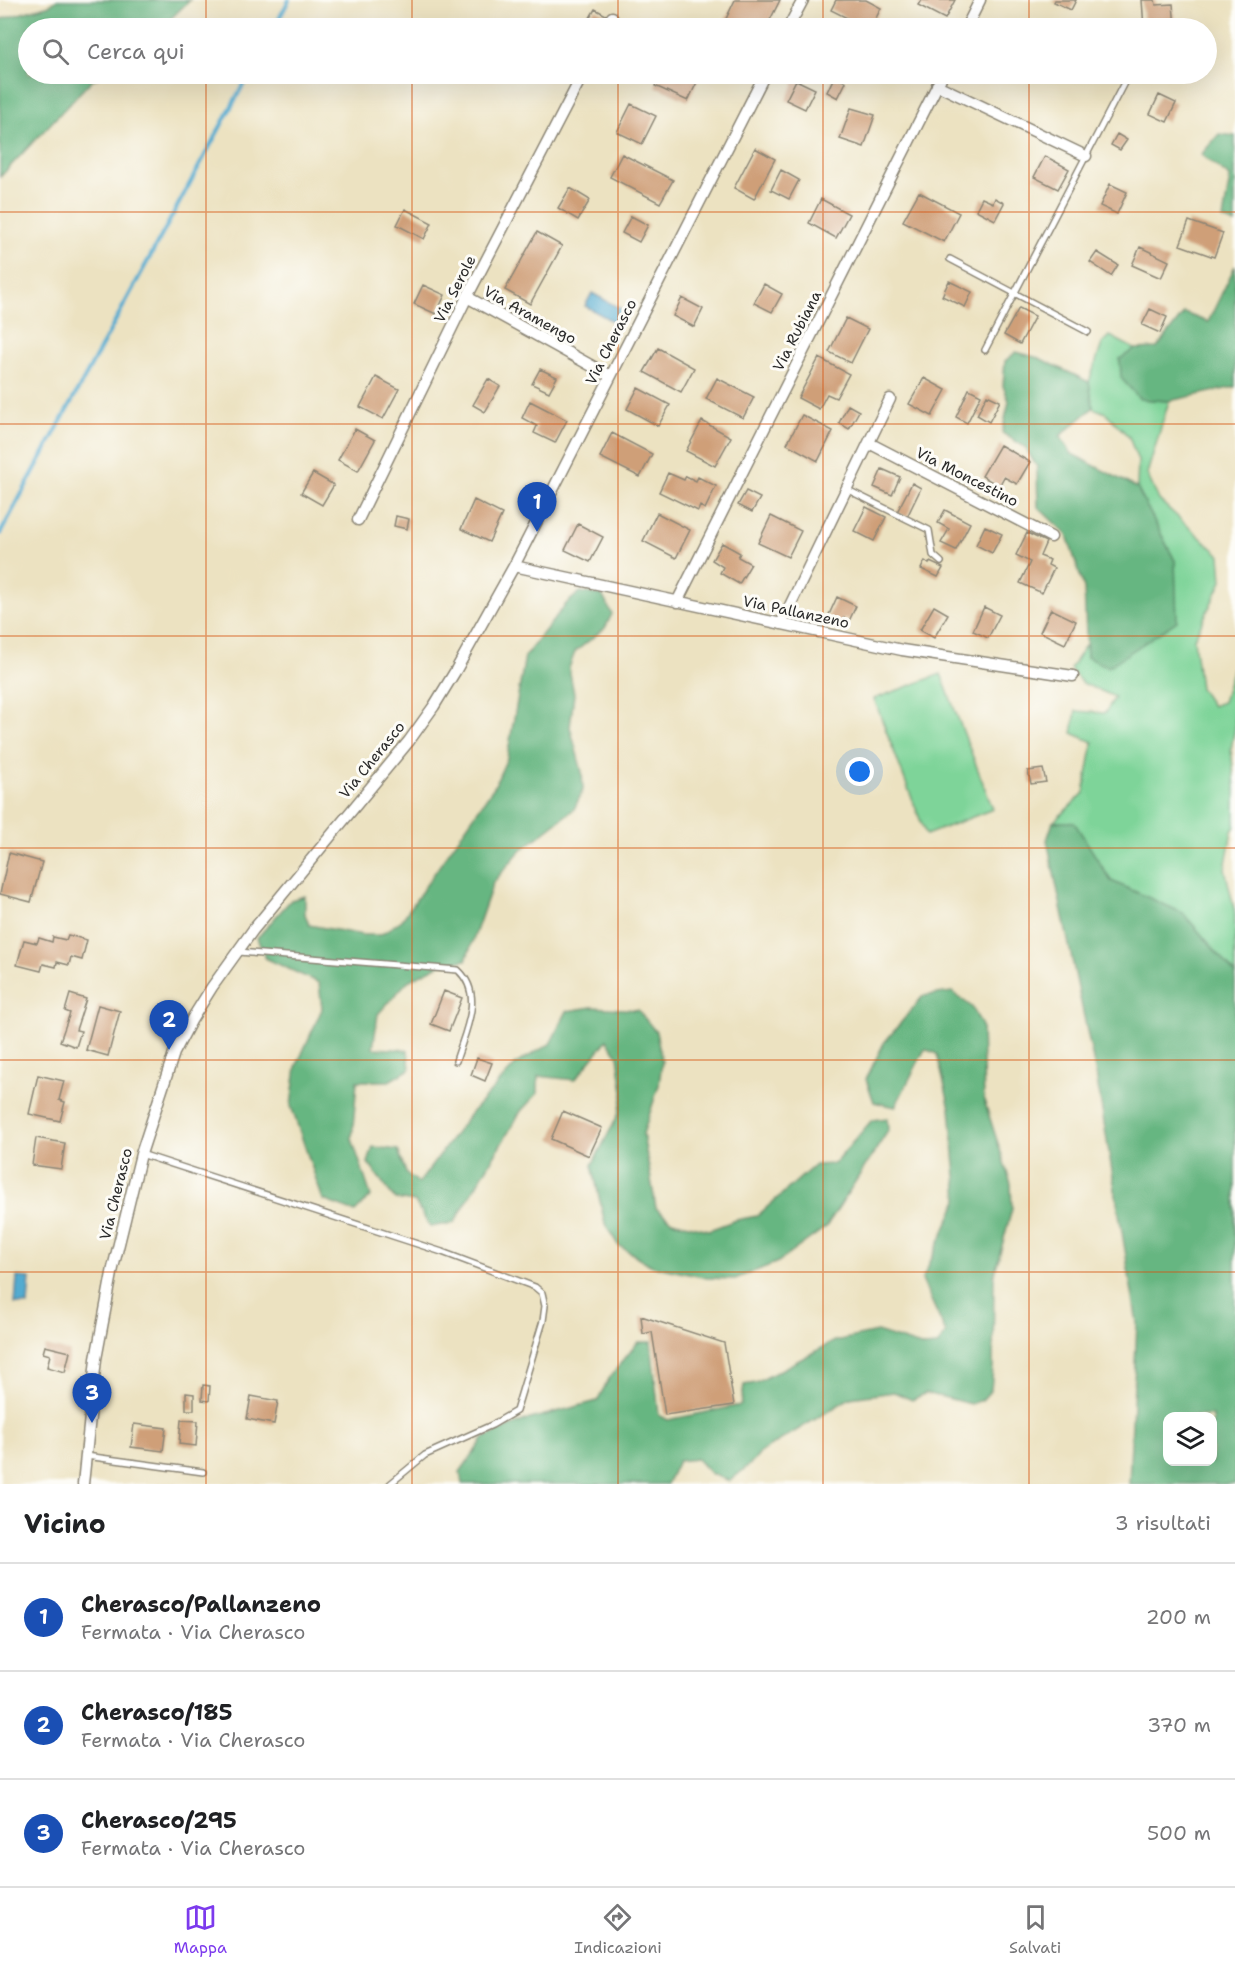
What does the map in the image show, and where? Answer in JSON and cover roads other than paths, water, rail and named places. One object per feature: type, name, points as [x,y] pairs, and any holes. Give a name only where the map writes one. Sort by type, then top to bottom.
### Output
[{"type":"street","points":[[793,18],[803,0]]},
{"type":"street","points":[[971,18],[980,0]]},
{"type":"street","name":"Via Serole","points":[[358,520],[467,297],[578,84]]},
{"type":"street","name":"Via Cherasco","points":[[83,1484],[96,1359],[113,1268],[141,1154],[174,1053],[192,1019],[237,951],[409,741],[434,706],[514,566],[760,84]]},
{"type":"street","points":[[937,85],[1086,156]]},
{"type":"street","name":"Via Rubiana","points":[[678,602],[937,85]]},
{"type":"street","name":"Via Aramengo","points":[[467,297],[610,376]]},
{"type":"street","points":[[781,624],[890,399]]},
{"type":"street","name":"Via Moncestino","points":[[869,443],[1052,537]]},
{"type":"street","name":"Via Pallanzeno","points":[[514,566],[925,654],[1073,676]]},
{"type":"lane","points":[[985,350],[1123,84]]},
{"type":"lane","points":[[950,259],[1088,332]]},
{"type":"lane","points":[[846,489],[930,530],[933,555],[941,562]]},
{"type":"lane","points":[[237,951],[458,970],[466,977],[473,992],[473,1003],[456,1061]]},
{"type":"lane","points":[[141,1154],[442,1252],[535,1287],[542,1293],[545,1306],[543,1322],[516,1411],[492,1425],[425,1455],[390,1484]]},
{"type":"lane","points":[[85,1456],[203,1472]]},
{"type":"water","points":[[592,293],[623,310],[616,323],[585,306]]},
{"type":"water","points":[[17,1277],[30,1278],[28,1305],[15,1304]]},
{"type":"waterway","points":[[279,18],[289,0]]},
{"type":"waterway","points":[[0,534],[244,84]]},
{"type":"place","name":"Cherasco/Pallanzeno","points":[[537,532]]},
{"type":"place","name":"Cherasco/185","points":[[169,1050]]},
{"type":"place","name":"Cherasco/295","points":[[92,1423]]}]
